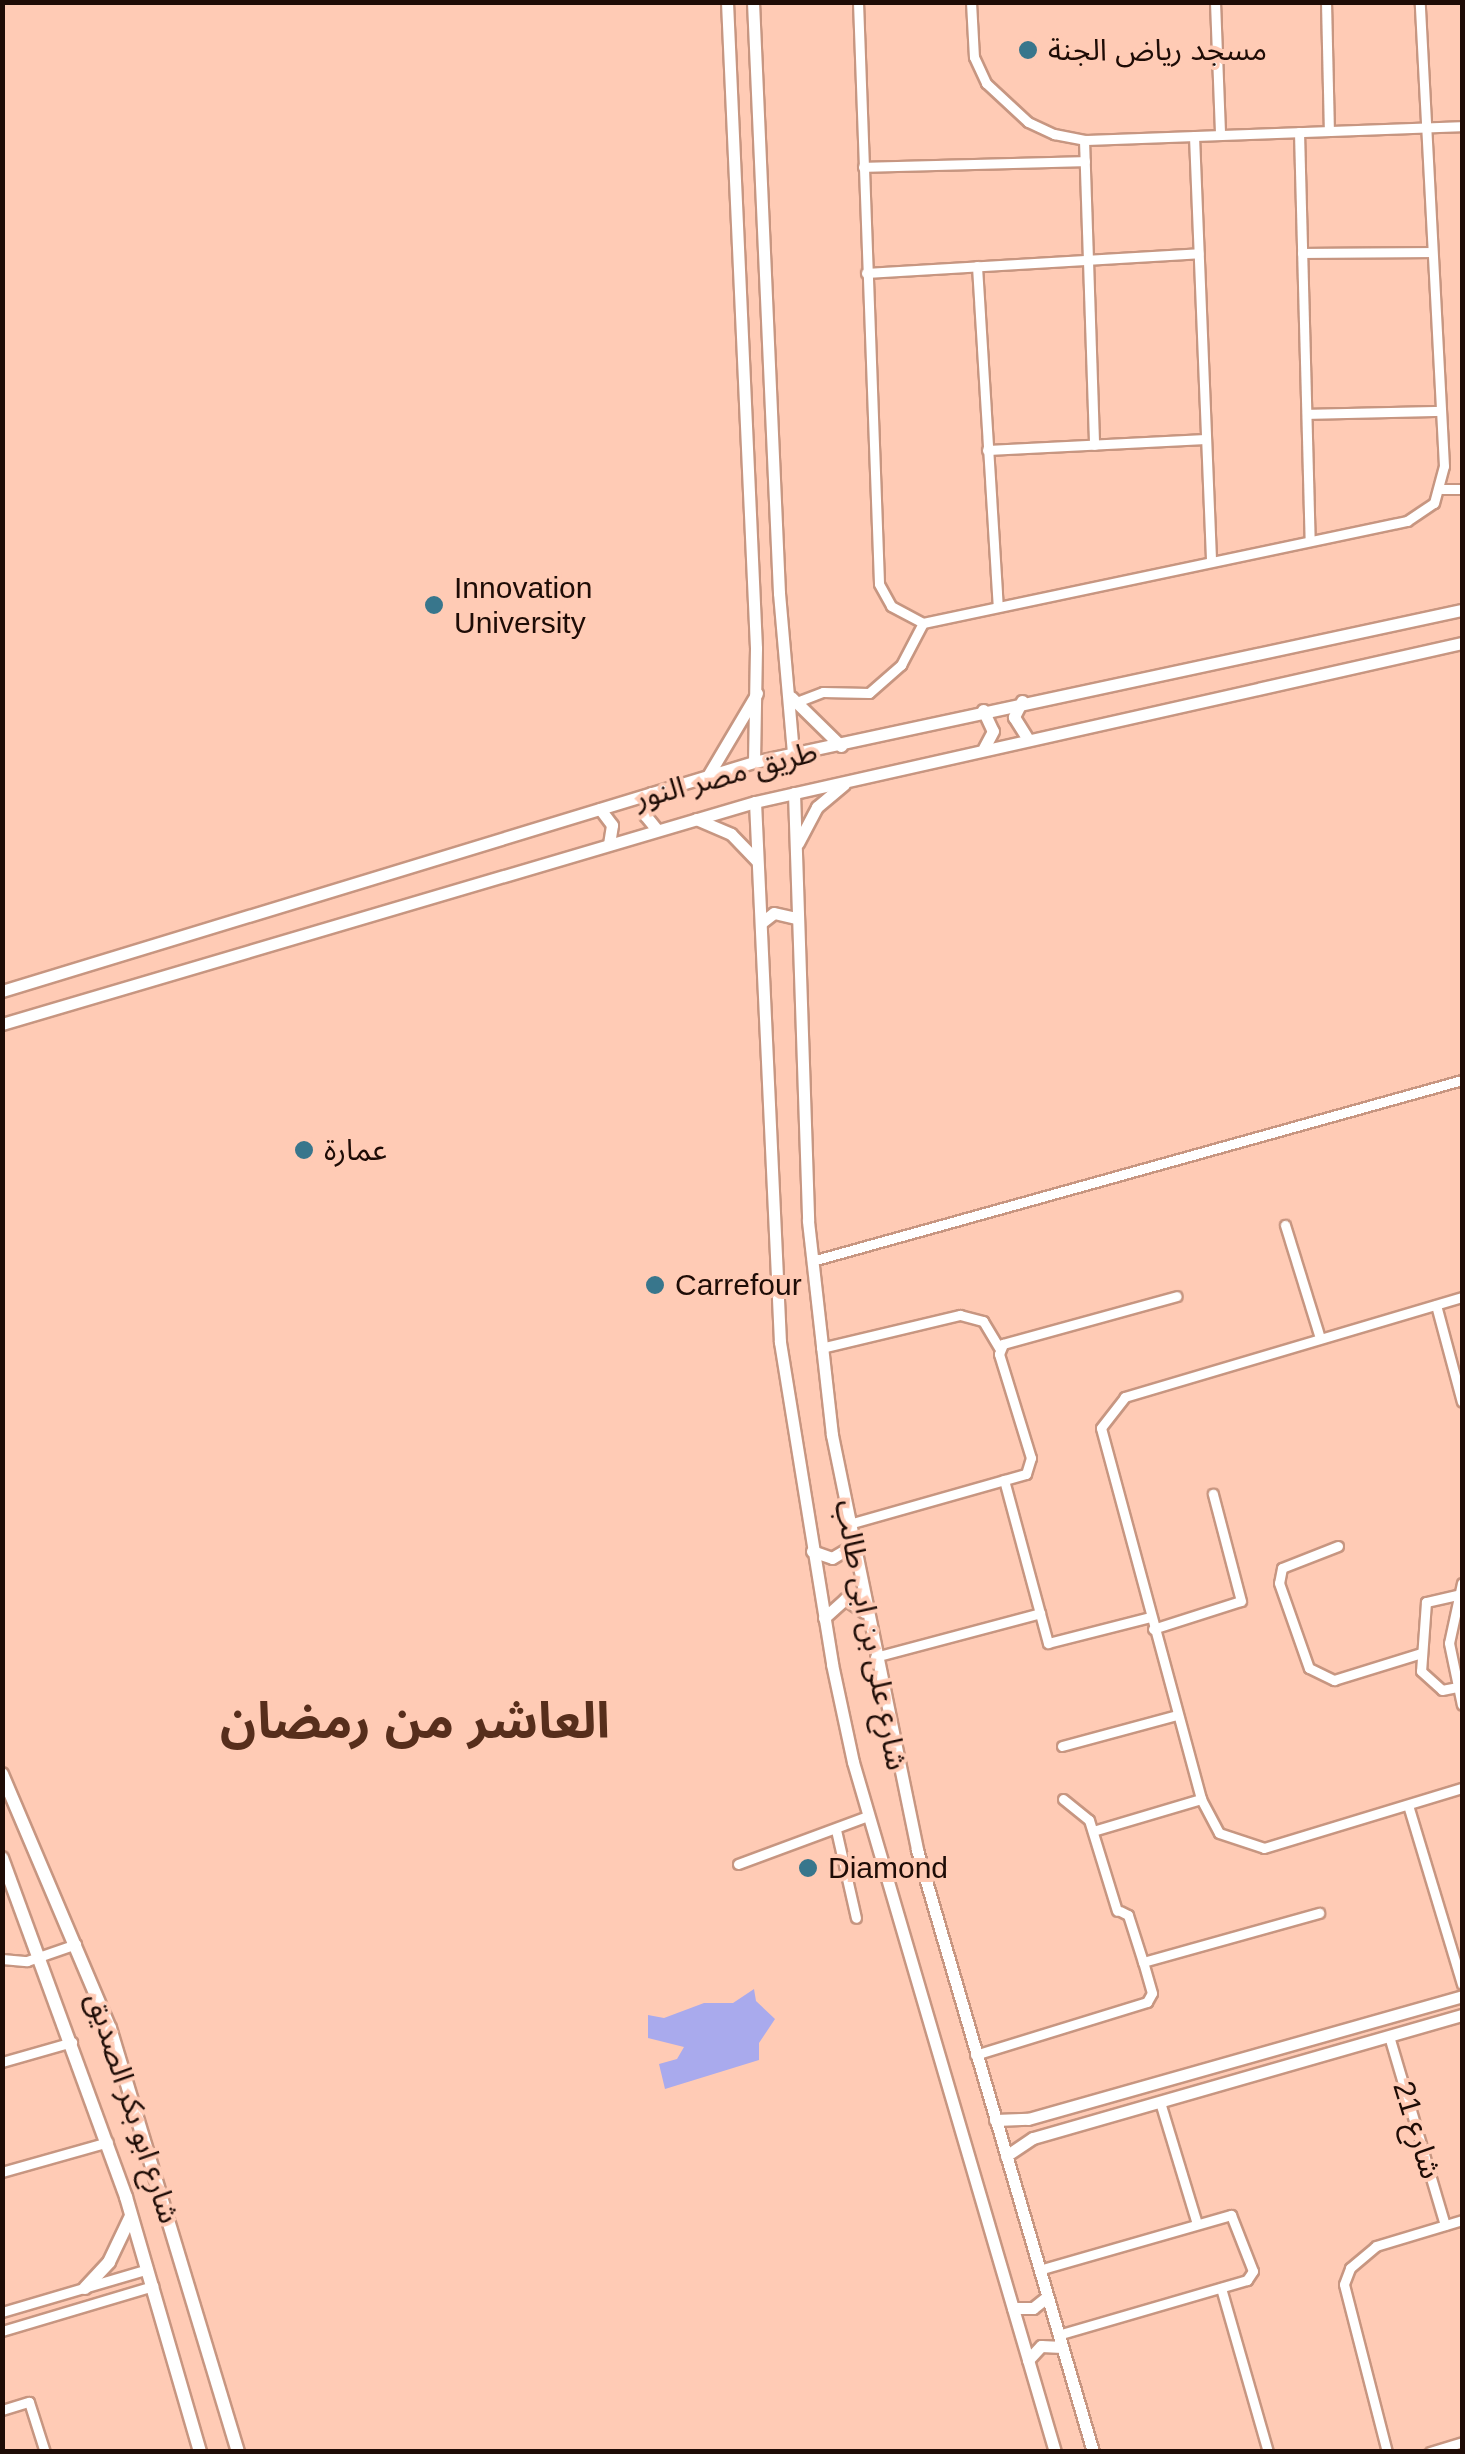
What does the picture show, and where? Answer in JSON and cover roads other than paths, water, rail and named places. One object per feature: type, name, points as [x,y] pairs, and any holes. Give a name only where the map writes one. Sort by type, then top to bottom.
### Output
[{"type":"main road","name":"شارع ابو بكر الصديق","points":[[2,1774],[76,1944],[134,2101],[238,2452]]},
{"type":"main road","name":"شارع ابو بكر الصديق","points":[[2,1858],[43,1955],[108,2142],[200,2452]]},
{"type":"main road","points":[[85,2288],[118,2248],[130,2216]]},
{"type":"street","points":[[727,2],[756,648],[754,762]]},
{"type":"street","points":[[753,2],[782,646],[793,754]]},
{"type":"street","points":[[858,2],[878,584],[891,606],[923,623],[1407,521],[1422,514],[1442,488],[1420,2]]},
{"type":"street","points":[[971,2],[974,57],[986,84],[1028,122],[1084,140],[1462,126]]},
{"type":"street","points":[[1215,2],[1220,135]]},
{"type":"street","points":[[1326,2],[1329,131]]},
{"type":"street","points":[[1299,132],[1310,540]]},
{"type":"street","points":[[1194,136],[1212,560]]},
{"type":"street","points":[[1084,140],[1094,445]]},
{"type":"street","points":[[863,168],[1085,161]]},
{"type":"street","points":[[1302,253],[1432,252]]},
{"type":"street","points":[[866,272],[1198,253]]},
{"type":"street","points":[[976,266],[998,605]]},
{"type":"street","points":[[1307,414],[1441,411]]},
{"type":"street","points":[[987,450],[1206,438]]},
{"type":"street","points":[[1442,488],[1462,489]]},
{"type":"street","name":"طريق مصر النور","points":[[2,991],[754,762],[841,746],[1022,701],[1462,610]]},
{"type":"street","points":[[793,704],[823,692],[869,692],[901,665],[923,623]]},
{"type":"street","name":"طريق مصر النور","points":[[2,1024],[755,802],[1462,643]]},
{"type":"street","points":[[756,648],[782,646]]},
{"type":"street","points":[[787,689],[793,704],[841,746]]},
{"type":"street","points":[[709,774],[757,693]]},
{"type":"street","points":[[1022,701],[1015,723],[1027,738]]},
{"type":"street","points":[[983,710],[993,731],[984,748]]},
{"type":"street","points":[[796,847],[817,808],[851,780]]},
{"type":"street","points":[[650,793],[645,815],[657,830]]},
{"type":"street","name":"شارع على بن ابى طالب","points":[[794,793],[812,1260],[822,1348],[872,1657],[917,1850],[1093,2452]]},
{"type":"street","name":"شارع على بن ابى طالب","points":[[755,802],[780,1342],[824,1618],[868,1816],[1055,2452]]},
{"type":"street","points":[[600,809],[612,825],[610,844]]},
{"type":"street","points":[[696,819],[731,834],[758,861]]},
{"type":"street","points":[[761,923],[782,912],[796,918]]},
{"type":"street","points":[[812,1260],[1462,1080]]},
{"type":"street","points":[[1285,1225],[1320,1338]]},
{"type":"street","points":[[999,1348],[1177,1296]]},
{"type":"street","points":[[1462,1297],[1125,1397],[1105,1415],[1102,1442],[1200,1800],[1219,1834],[1264,1848],[1462,1788]]},
{"type":"street","points":[[1436,1305],[1462,1402]]},
{"type":"street","points":[[822,1348],[960,1315],[982,1321],[999,1348],[1031,1458],[1026,1474],[849,1524]]},
{"type":"street","points":[[1004,1480],[1048,1643],[1150,1618]]},
{"type":"street","points":[[1153,1629],[1240,1601],[1213,1494]]},
{"type":"street","points":[[812,1551],[832,1558],[852,1546]]},
{"type":"street","points":[[1338,1546],[1282,1568],[1280,1582],[1309,1668],[1334,1680],[1422,1653]]},
{"type":"street","points":[[1462,1583],[1450,1621],[1462,1705]]},
{"type":"street","points":[[1456,1596],[1435,1595],[1426,1602],[1422,1653],[1428,1683],[1457,1687]]},
{"type":"street","points":[[824,1618],[844,1599],[864,1612]]},
{"type":"street","points":[[872,1657],[1040,1613]]},
{"type":"street","points":[[1450,1621],[1462,1618]]},
{"type":"street","points":[[1062,1746],[1177,1714]]},
{"type":"street","points":[[975,2055],[1147,2002],[1152,1993],[1128,1915],[1119,1911],[1092,1831],[1063,1798]]},
{"type":"street","points":[[1092,1831],[1200,1800]]},
{"type":"street","points":[[1408,1805],[1462,1984]]},
{"type":"street","points":[[738,1864],[868,1816]]},
{"type":"street","points":[[836,1830],[856,1918]]},
{"type":"street","points":[[1143,1962],[1319,1913]]},
{"type":"street","points":[[2,1959],[43,1955],[76,1944]]},
{"type":"street","points":[[995,2120],[1028,2119],[1462,1996]]},
{"type":"street","points":[[1006,2156],[1034,2138],[1459,2016],[1449,2000]]},
{"type":"street","name":"شارع 21","points":[[1389,2036],[1445,2225]]},
{"type":"street","points":[[2,2062],[73,2042]]},
{"type":"street","points":[[1160,2102],[1197,2224]]},
{"type":"street","points":[[2,2172],[108,2142]]},
{"type":"street","points":[[1028,2360],[1041,2346],[1252,2275],[1238,2221],[1231,2215],[1039,2270]]},
{"type":"street","points":[[1388,2452],[1344,2284],[1361,2254],[1462,2220]]},
{"type":"street","points":[[2,2299],[4,2311],[148,2269]]},
{"type":"street","points":[[121,2277],[126,2294]]},
{"type":"street","points":[[2,2331],[153,2286]]},
{"type":"street","points":[[1221,2288],[1268,2452]]},
{"type":"street","points":[[1012,2308],[1033,2308],[1047,2296]]},
{"type":"street","points":[[2,2410],[29,2402],[45,2452]]},
{"type":"street","points":[[1430,2452],[1462,2442]]},
{"type":"water","points":[[754,1989],[756,2001],[775,2019],[759,2043],[759,2060],[665,2089],[659,2064],[677,2059],[684,2047],[648,2038],[648,2015],[664,2018],[704,2003],[733,2003]]},
{"type":"place","name":"مسجد رياض الجنة","points":[[1028,50]]},
{"type":"place","name":"Innovation University","points":[[434,605]]},
{"type":"place","name":"عمارة","points":[[304,1150]]},
{"type":"place","name":"Carrefour","points":[[655,1285]]},
{"type":"place","name":"Diamond","points":[[808,1868]]},
{"type":"district","name":"العاشر من رمضان","points":[[415,1722]]}]
